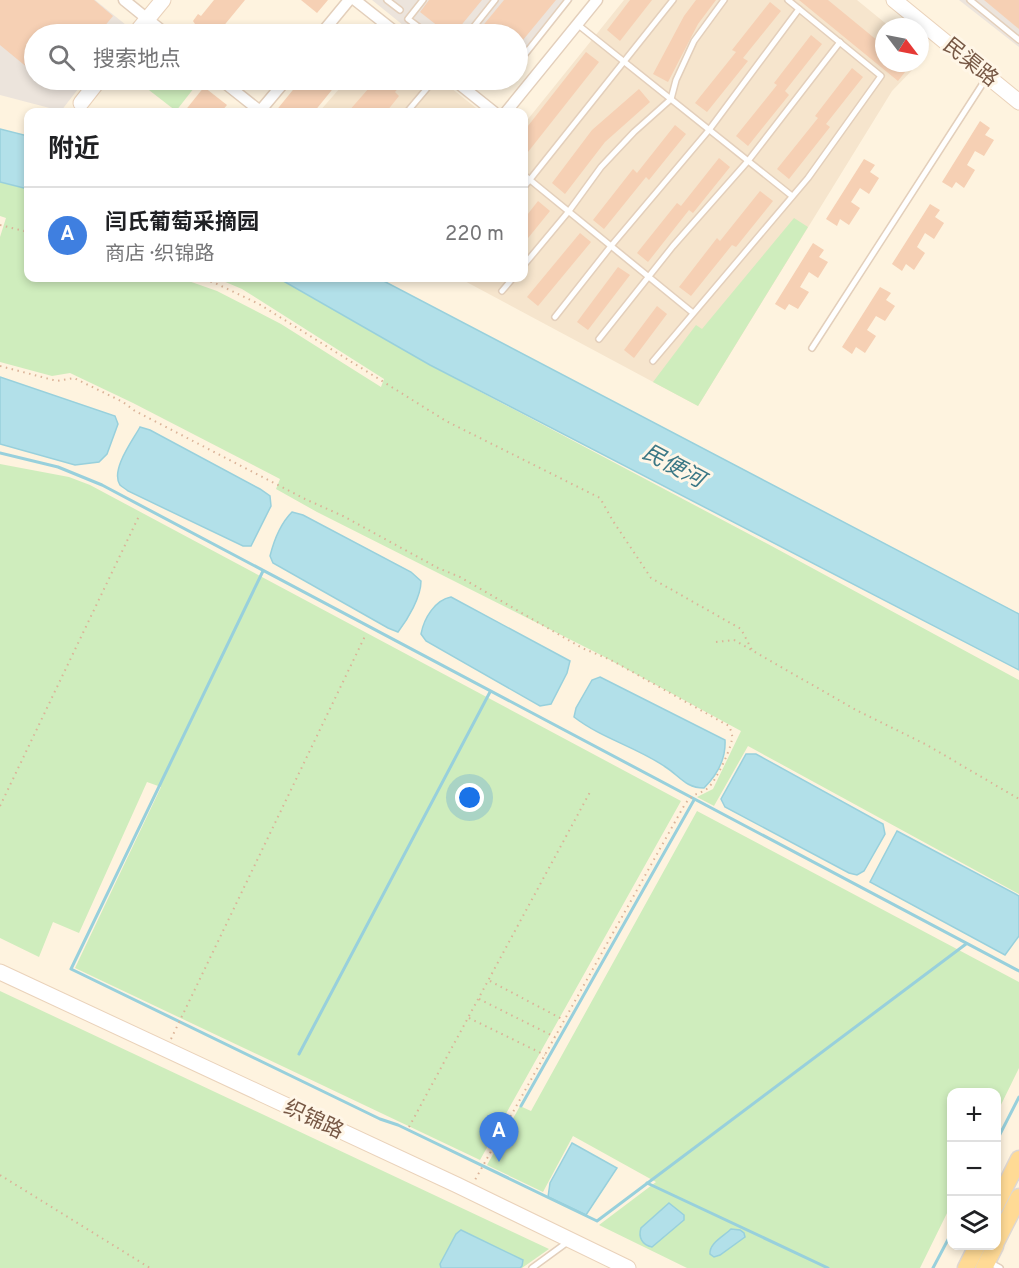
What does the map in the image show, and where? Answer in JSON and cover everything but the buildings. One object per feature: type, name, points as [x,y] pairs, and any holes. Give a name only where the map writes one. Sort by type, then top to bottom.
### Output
[{"type":"main road","points":[[1000,1196],[1019,1159]]},
{"type":"main road","points":[[1001,1234],[1019,1197]]},
{"type":"main road","points":[[966,1268],[975,1250]]},
{"type":"main road","points":[[990,1266],[994,1250]]},
{"type":"street","points":[[124,0],[154,24]]},
{"type":"street","points":[[144,24],[163,0]]},
{"type":"street","points":[[329,24],[349,0]]},
{"type":"street","points":[[355,0],[385,24]]},
{"type":"street","points":[[528,85],[597,0]]},
{"type":"street","name":"民渠路","points":[[894,0],[1019,102]]},
{"type":"street","points":[[81,103],[91,90]]},
{"type":"street","points":[[234,90],[256,108]]},
{"type":"street","points":[[263,108],[278,90]]},
{"type":"street","points":[[466,90],[489,108]]},
{"type":"street","points":[[509,108],[524,90]]},
{"type":"street","name":"织锦路","points":[[0,972],[446,1180],[628,1268]]},
{"type":"lane","points":[[387,0],[400,10]]},
{"type":"lane","points":[[415,24],[408,19],[423,0]]},
{"type":"lane","points":[[476,24],[495,0]]},
{"type":"lane","points":[[528,50],[568,0]]},
{"type":"lane","points":[[528,182],[673,0]]},
{"type":"lane","points":[[528,260],[569,212],[601,167],[634,132],[671,99],[676,80],[694,41],[724,0]]},
{"type":"lane","points":[[653,361],[792,196],[881,76],[788,0]]},
{"type":"lane","points":[[970,0],[1019,40]]},
{"type":"lane","points":[[555,317],[611,246],[709,130],[799,9]]},
{"type":"lane","points":[[577,24],[792,196]]},
{"type":"lane","points":[[599,339],[648,277],[748,161],[840,42]]},
{"type":"lane","points":[[812,348],[987,76]]},
{"type":"lane","points":[[410,108],[426,90]]},
{"type":"lane","points":[[530,179],[693,313]]},
{"type":"lane","points":[[502,291],[510,282]]},
{"type":"lane","points":[[536,1267],[571,1240]]},
{"type":"path","points":[[0,225],[24,231]]},
{"type":"path","points":[[212,282],[259,304],[446,421],[600,498],[651,578],[741,629],[752,650]]},
{"type":"path","points":[[0,366],[57,381],[74,378],[123,402],[135,411],[305,499],[343,516],[438,568],[460,577],[582,648],[611,660],[729,726],[732,743],[712,783],[706,790],[692,795],[687,802],[480,1170]]},
{"type":"path","points":[[0,806],[139,516]]},
{"type":"path","points":[[178,1026],[366,634]]},
{"type":"path","points":[[716,642],[734,640],[856,710],[927,745],[1019,799]]},
{"type":"path","points":[[410,1127],[590,792]]},
{"type":"path","points":[[489,980],[564,1020]]},
{"type":"path","points":[[478,999],[555,1037]]},
{"type":"path","points":[[468,1018],[545,1055]]},
{"type":"path","points":[[0,1175],[150,1268]]},
{"type":"shaded area","points":[[0,0],[95,0],[125,24],[24,24],[24,90],[77,90],[63,108],[50,108],[0,95]]},
{"type":"shaded area","points":[[372,0],[573,0],[528,56],[528,24],[402,24]]},
{"type":"shaded area","points":[[624,0],[857,0],[879,18],[875,18],[875,72],[910,72],[892,91],[698,406],[466,282],[528,282],[528,119]]},
{"type":"shaded area","points":[[959,0],[1019,0],[1019,47]]},
{"type":"shaded area","points":[[338,90],[454,90],[476,108],[322,108]]},
{"type":"green space","points":[[149,90],[192,90],[178,108],[172,108]]},
{"type":"green space","points":[[0,182],[24,188],[24,282],[191,282],[217,291],[281,324],[381,387],[384,379],[242,289],[225,282],[285,282],[430,365],[1019,680],[1019,894],[748,746],[714,806],[697,797],[713,789],[741,731],[599,654],[317,512],[276,489],[280,479],[133,403],[70,373],[52,376],[0,362],[0,237],[6,218],[0,216]]},
{"type":"green space","points":[[794,218],[808,227],[698,406],[653,382],[696,325],[702,329]]},
{"type":"green space","points":[[0,464],[69,477],[90,485],[681,801],[480,1160],[75,968],[161,787],[147,782],[79,933],[53,922],[39,957],[0,938]]},
{"type":"green space","points":[[697,811],[1019,982],[1019,1068],[1001,1105],[1001,1088],[947,1088],[947,1213],[920,1268],[687,1268],[599,1225],[656,1182],[573,1136],[543,1192],[487,1165],[520,1106],[531,1111]]},
{"type":"green space","points":[[0,991],[549,1249],[522,1268],[0,1268]]},
{"type":"water","points":[[0,129],[24,135],[24,188],[0,182]]},
{"type":"water","name":"民便河","points":[[285,282],[386,282],[1019,614],[1019,670],[430,365]]},
{"type":"water","points":[[0,377],[115,416],[118,424],[107,454],[99,462],[75,465],[0,444]]},
{"type":"water","points":[[140,427],[150,430],[270,496],[271,506],[251,546],[243,546],[128,491],[120,485],[118,471],[120,463]]},
{"type":"water","points":[[292,512],[303,515],[411,572],[421,581],[416,601],[398,632],[273,563],[270,556],[276,538]]},
{"type":"water","points":[[451,597],[570,661],[567,673],[551,704],[540,706],[426,641],[421,634],[428,616],[435,606]]},
{"type":"water","points":[[600,677],[725,740],[720,766],[704,788],[692,786],[653,759],[596,731],[574,717],[576,708],[592,680]]},
{"type":"water","points":[[746,754],[756,754],[883,824],[885,834],[864,871],[857,875],[849,873],[725,807],[721,799]]},
{"type":"water","points":[[897,831],[1019,896],[1019,936],[1005,955],[870,882]]},
{"type":"water","points":[[572,1143],[617,1168],[586,1215],[548,1197],[550,1183]]},
{"type":"water","points":[[669,1203],[684,1215],[684,1220],[652,1247],[649,1246],[642,1240],[641,1228]]},
{"type":"water","points":[[731,1229],[740,1230],[745,1237],[714,1257],[710,1254],[712,1246]]},
{"type":"water","points":[[461,1230],[523,1260],[522,1266],[520,1268],[441,1268],[440,1264],[456,1234]]},
{"type":"waterway","points":[[0,453],[58,467],[102,485],[1019,971]]},
{"type":"waterway","points":[[263,571],[71,969],[597,1221],[966,944]]},
{"type":"waterway","points":[[299,1054],[490,692]]},
{"type":"waterway","points":[[521,1106],[694,800]]},
{"type":"waterway","points":[[1001,1132],[1019,1097]]},
{"type":"waterway","points":[[647,1183],[828,1268]]},
{"type":"waterway","points":[[933,1268],[947,1241]]},
{"type":"place","name":"闫氏葡萄采摘园","points":[[499,1162]]}]
